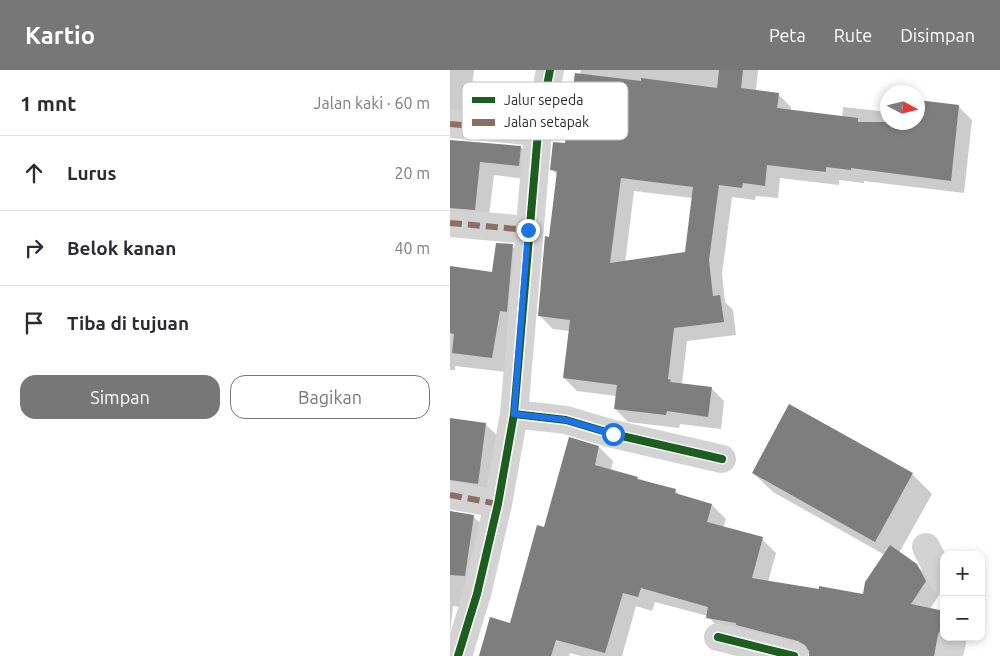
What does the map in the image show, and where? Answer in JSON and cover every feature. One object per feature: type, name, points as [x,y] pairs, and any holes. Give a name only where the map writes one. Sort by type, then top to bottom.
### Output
[{"type":"street","points":[[458,656],[477,594],[498,504],[514,414],[528,230],[537,140]]},
{"type":"street","points":[[450,223],[528,230]]},
{"type":"street","points":[[514,414],[566,420],[613,434],[722,459]]},
{"type":"street","points":[[450,496],[498,504]]},
{"type":"street","points":[[926,547],[940,574]]},
{"type":"street","points":[[718,637],[794,656]]},
{"type":"street","points":[[949,656],[952,641]]},
{"type":"building","points":[[719,70],[743,70],[741,88],[779,93],[777,108],[858,118],[858,122],[880,122],[880,130],[925,130],[925,101],[959,105],[951,181],[851,168],[851,170],[826,167],[826,172],[767,165],[765,186],[743,183],[742,188],[719,185],[709,260],[713,296],[720,295],[724,322],[674,328],[668,379],[671,380],[670,382],[712,387],[708,417],[667,411],[666,415],[614,409],[617,385],[563,378],[570,320],[538,316],[545,236],[549,237],[557,171],[550,170],[553,142],[565,143],[565,140],[628,140],[628,82],[574,82],[575,73],[641,81],[641,78],[717,88]],"holes":[[[621,178],[693,187],[685,252],[610,263]]]},
{"type":"building","points":[[450,140],[521,146],[519,166],[480,162],[475,210],[450,208]]},
{"type":"building","points":[[496,243],[513,244],[507,312],[500,311],[492,358],[452,353],[454,334],[450,333],[450,266],[492,272]]},
{"type":"building","points":[[789,404],[913,473],[875,542],[752,473]]},
{"type":"building","points":[[450,418],[486,423],[478,484],[450,480]]},
{"type":"building","points":[[569,437],[599,446],[595,465],[676,489],[675,493],[712,504],[707,522],[763,537],[752,578],[819,589],[819,586],[863,594],[865,582],[890,545],[917,564],[926,581],[911,604],[940,610],[940,631],[934,656],[809,656],[809,651],[805,645],[798,641],[736,625],[736,623],[706,618],[708,607],[641,588],[638,597],[623,593],[605,653],[556,640],[551,656],[479,656],[490,617],[510,623],[537,525],[544,527]]},
{"type":"building","points":[[450,511],[474,515],[465,576],[450,575]]},
{"type":"marked path","points":[[450,124],[462,125]]},
{"type":"marked path","points":[[450,223],[528,230]]},
{"type":"marked path","points":[[450,495],[498,504]]},
{"type":"cycle path","points":[[548,82],[550,70]]},
{"type":"cycle path","points":[[458,656],[477,594],[498,504],[514,414],[537,140]]},
{"type":"cycle path","points":[[514,414],[566,420],[613,434],[722,459]]},
{"type":"cycle path","points":[[718,637],[794,656]]},
{"type":"route","points":[[528,230],[514,414],[566,420],[613,434]]}]
